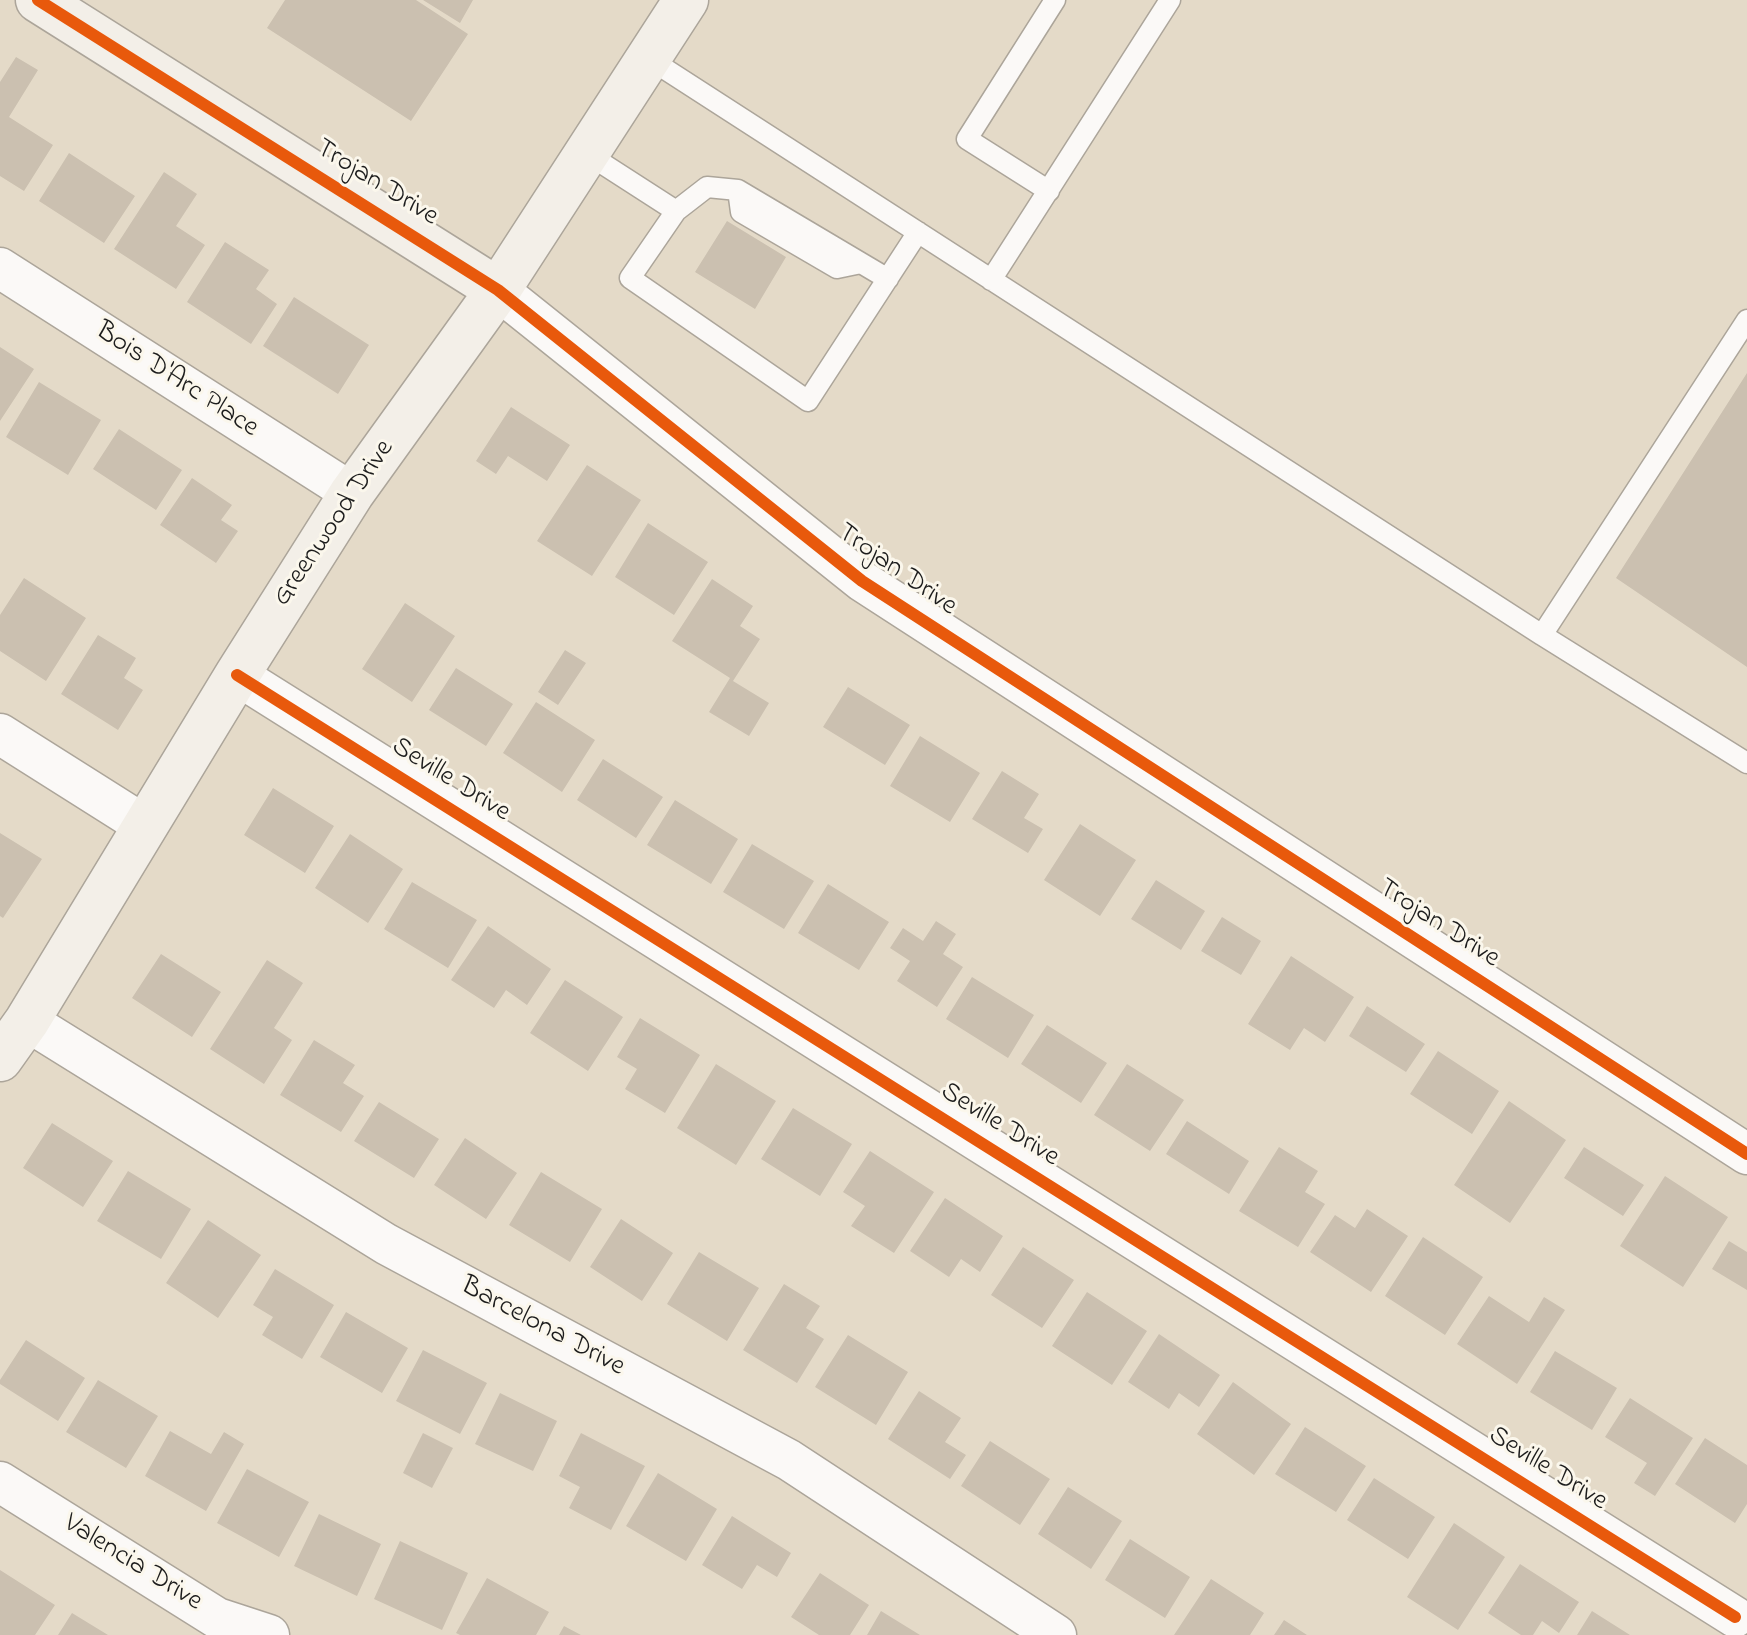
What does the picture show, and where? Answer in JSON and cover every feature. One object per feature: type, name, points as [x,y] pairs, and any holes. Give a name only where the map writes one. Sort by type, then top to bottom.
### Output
[{"type":"main road","name":"Trojan Drive","points":[[38,0],[498,290]]},
{"type":"main road","name":"Greenwood Drive","points":[[0,1059],[27,1021],[144,825],[352,493],[498,290],[686,0]]},
{"type":"street","name":"Bois D'Arc Place","points":[[0,268],[352,493]]},
{"type":"street","name":"Trojan Drive","points":[[498,290],[862,581],[1747,1154]]},
{"type":"street","name":"Seville Drive","points":[[237,675],[1735,1616]]},
{"type":"street","points":[[0,734],[144,825]]},
{"type":"street","name":"Barcelona Drive","points":[[27,1021],[386,1244],[789,1460],[1056,1635]]},
{"type":"street","name":"Valencia Drive","points":[[0,1482],[217,1618],[269,1635]]},
{"type":"lane","points":[[1049,191],[967,139],[1055,0]]},
{"type":"lane","points":[[991,280],[1170,0]]},
{"type":"lane","points":[[648,58],[1542,635],[1747,763]]},
{"type":"lane","points":[[586,153],[676,211]]},
{"type":"lane","points":[[888,279],[738,190],[707,187],[676,211],[630,278],[808,401],[888,279],[918,232]]},
{"type":"lane","points":[[1542,635],[1747,320]]},
{"type":"building","points":[[285,0],[416,0],[468,34],[411,121],[267,28]]},
{"type":"building","points":[[423,0],[473,0],[460,23]]},
{"type":"building","points":[[16,57],[38,70],[9,117],[53,145],[24,191],[0,176],[0,82]]},
{"type":"building","points":[[69,153],[135,196],[104,243],[39,201]]},
{"type":"building","points":[[164,172],[197,194],[176,226],[205,245],[176,289],[114,249]]},
{"type":"building","points":[[727,221],[786,257],[755,309],[695,272]]},
{"type":"building","points":[[225,242],[269,270],[256,289],[277,304],[251,344],[187,302]]},
{"type":"building","points":[[294,297],[369,345],[338,394],[263,346]]},
{"type":"building","points":[[0,347],[34,369],[0,421]]},
{"type":"building","points":[[1747,373],[1747,667],[1616,578]]},
{"type":"building","points":[[39,382],[101,420],[68,475],[6,437]]},
{"type":"building","points":[[511,407],[570,445],[547,481],[508,456],[496,474],[476,461]]},
{"type":"building","points":[[119,429],[182,470],[156,510],[93,469]]},
{"type":"building","points":[[587,465],[641,500],[592,576],[537,541]]},
{"type":"building","points":[[192,478],[232,505],[221,520],[238,531],[216,563],[160,525]]},
{"type":"building","points":[[648,523],[708,562],[674,615],[615,577]]},
{"type":"building","points":[[24,578],[86,618],[46,681],[0,651],[0,615]]},
{"type":"building","points":[[712,579],[753,606],[740,626],[760,639],[733,681],[769,703],[749,736],[709,712],[730,678],[672,641]]},
{"type":"building","points":[[405,603],[455,636],[412,702],[362,669]]},
{"type":"building","points":[[98,635],[136,658],[124,678],[143,690],[118,730],[61,694]]},
{"type":"building","points":[[565,650],[586,663],[558,705],[538,692]]},
{"type":"building","points":[[456,668],[513,704],[486,746],[429,710]]},
{"type":"building","points":[[848,687],[910,725],[885,765],[823,727]]},
{"type":"building","points":[[536,702],[595,740],[562,792],[503,753]]},
{"type":"building","points":[[920,736],[980,773],[950,822],[890,786]]},
{"type":"building","points":[[603,759],[663,797],[636,838],[577,800]]},
{"type":"building","points":[[1002,771],[1039,794],[1024,818],[1043,829],[1028,853],[972,819]]},
{"type":"building","points":[[273,788],[334,826],[305,873],[244,835]]},
{"type":"building","points":[[675,800],[738,839],[711,884],[647,845]]},
{"type":"building","points":[[1080,824],[1136,860],[1100,916],[1044,880]]},
{"type":"building","points":[[0,833],[42,859],[3,918],[0,916]]},
{"type":"building","points":[[350,834],[403,869],[368,923],[315,888]]},
{"type":"building","points":[[752,844],[814,881],[784,929],[723,892]]},
{"type":"building","points":[[1156,880],[1205,911],[1181,950],[1131,919]]},
{"type":"building","points":[[412,882],[477,920],[448,968],[384,929]]},
{"type":"building","points":[[828,884],[889,922],[859,970],[798,933]]},
{"type":"building","points":[[1222,917],[1261,941],[1241,975],[1201,951]]},
{"type":"building","points":[[936,921],[956,934],[943,954],[963,967],[937,1007],[897,981],[910,961],[890,948],[903,928],[923,941]]},
{"type":"building","points":[[488,926],[551,969],[527,1005],[506,990],[494,1008],[451,980]]},
{"type":"building","points":[[161,954],[221,992],[192,1037],[132,998]]},
{"type":"building","points":[[1291,956],[1354,997],[1325,1042],[1304,1028],[1290,1050],[1248,1024]]},
{"type":"building","points":[[267,960],[303,983],[274,1028],[292,1040],[264,1084],[210,1049]]},
{"type":"building","points":[[972,977],[1034,1015],[1008,1058],[946,1019]]},
{"type":"building","points":[[565,980],[623,1017],[588,1071],[530,1033]]},
{"type":"building","points":[[1367,1006],[1425,1044],[1406,1072],[1349,1036]]},
{"type":"building","points":[[640,1018],[700,1055],[665,1113],[625,1089],[637,1069],[617,1057]]},
{"type":"building","points":[[1047,1025],[1107,1063],[1081,1103],[1021,1064]]},
{"type":"building","points":[[314,1040],[355,1065],[343,1083],[364,1096],[341,1132],[280,1095]]},
{"type":"building","points":[[1438,1051],[1499,1091],[1472,1134],[1410,1094]]},
{"type":"building","points":[[716,1064],[776,1101],[736,1165],[677,1128]]},
{"type":"building","points":[[1127,1064],[1184,1100],[1150,1151],[1094,1115]]},
{"type":"building","points":[[1509,1101],[1566,1140],[1510,1223],[1454,1185]]},
{"type":"building","points":[[379,1102],[439,1139],[414,1178],[354,1141]]},
{"type":"building","points":[[793,1108],[852,1144],[820,1196],[761,1159]]},
{"type":"building","points":[[1187,1121],[1249,1161],[1229,1194],[1166,1154]]},
{"type":"building","points":[[52,1123],[113,1161],[83,1207],[23,1168]]},
{"type":"building","points":[[465,1138],[517,1173],[486,1219],[434,1185]]},
{"type":"building","points":[[1279,1147],[1318,1171],[1305,1192],[1325,1204],[1298,1247],[1239,1211]]},
{"type":"building","points":[[1584,1147],[1644,1185],[1623,1216],[1564,1178]]},
{"type":"building","points":[[870,1151],[934,1192],[894,1253],[851,1226],[865,1206],[843,1192]]},
{"type":"building","points":[[128,1171],[191,1209],[161,1259],[97,1221]]},
{"type":"building","points":[[541,1172],[602,1209],[570,1262],[509,1225]]},
{"type":"building","points":[[1665,1176],[1728,1217],[1683,1287],[1620,1246]]},
{"type":"building","points":[[945,1198],[1003,1236],[980,1272],[961,1259],[949,1277],[910,1251]]},
{"type":"building","points":[[1367,1209],[1408,1236],[1371,1292],[1310,1252],[1335,1215],[1355,1228]]},
{"type":"building","points":[[621,1219],[673,1253],[642,1301],[590,1267]]},
{"type":"building","points":[[208,1220],[261,1255],[218,1318],[166,1283]]},
{"type":"building","points":[[1423,1237],[1483,1277],[1445,1335],[1385,1296]]},
{"type":"building","points":[[1729,1241],[1747,1252],[1747,1290],[1712,1269]]},
{"type":"building","points":[[1023,1247],[1074,1280],[1042,1328],[991,1295]]},
{"type":"building","points":[[699,1252],[759,1288],[727,1341],[667,1304]]},
{"type":"building","points":[[275,1269],[334,1305],[302,1359],[262,1335],[273,1317],[253,1305]]},
{"type":"building","points":[[784,1284],[820,1306],[806,1328],[824,1339],[797,1383],[743,1350]]},
{"type":"building","points":[[1087,1292],[1147,1331],[1112,1385],[1052,1346]]},
{"type":"building","points":[[1489,1296],[1529,1322],[1544,1297],[1565,1310],[1517,1384],[1457,1344]]},
{"type":"building","points":[[346,1312],[408,1348],[382,1393],[320,1357]]},
{"type":"building","points":[[1159,1334],[1220,1375],[1199,1407],[1179,1393],[1169,1409],[1128,1382]]},
{"type":"building","points":[[848,1335],[908,1372],[876,1425],[815,1387]]},
{"type":"building","points":[[26,1340],[85,1378],[58,1421],[0,1384]]},
{"type":"building","points":[[423,1350],[487,1383],[460,1434],[396,1401]]},
{"type":"building","points":[[1555,1351],[1617,1388],[1592,1430],[1530,1392]]},
{"type":"building","points":[[98,1380],[158,1416],[126,1468],[66,1432]]},
{"type":"building","points":[[1233,1382],[1291,1424],[1254,1475],[1197,1434]]},
{"type":"building","points":[[919,1391],[961,1418],[945,1442],[966,1455],[950,1479],[888,1439]]},
{"type":"building","points":[[500,1393],[557,1421],[533,1471],[475,1444]]},
{"type":"building","points":[[1630,1398],[1693,1438],[1655,1496],[1634,1483],[1647,1463],[1605,1437]]},
{"type":"building","points":[[1305,1427],[1366,1466],[1336,1512],[1275,1474]]},
{"type":"building","points":[[170,1431],[211,1454],[224,1432],[244,1444],[206,1511],[145,1476]]},
{"type":"building","points":[[423,1433],[453,1448],[432,1488],[403,1473]]},
{"type":"building","points":[[581,1433],[645,1466],[611,1530],[569,1508],[580,1487],[559,1476]]},
{"type":"building","points":[[1705,1438],[1747,1465],[1747,1504],[1735,1523],[1675,1484]]},
{"type":"building","points":[[990,1441],[1050,1479],[1020,1525],[961,1486]]},
{"type":"building","points":[[247,1469],[309,1502],[279,1557],[217,1523]]},
{"type":"building","points":[[658,1473],[717,1509],[686,1561],[626,1526]]},
{"type":"building","points":[[1374,1478],[1435,1517],[1408,1559],[1347,1520]]},
{"type":"building","points":[[1068,1487],[1122,1521],[1091,1569],[1038,1534]]},
{"type":"building","points":[[319,1514],[381,1544],[357,1596],[294,1566]]},
{"type":"building","points":[[732,1516],[791,1553],[777,1577],[757,1565],[742,1589],[702,1565]]},
{"type":"building","points":[[1454,1523],[1505,1557],[1458,1630],[1407,1597]]},
{"type":"building","points":[[1130,1539],[1190,1577],[1165,1618],[1105,1580]]},
{"type":"building","points":[[400,1541],[468,1573],[442,1630],[374,1599]]},
{"type":"building","points":[[1520,1564],[1579,1602],[1559,1633],[1542,1621],[1533,1635],[1521,1635],[1488,1613]]},
{"type":"building","points":[[0,1570],[55,1605],[35,1635],[0,1635]]},
{"type":"building","points":[[820,1573],[869,1605],[850,1635],[819,1635],[791,1617]]},
{"type":"building","points":[[487,1578],[549,1612],[536,1635],[456,1633]]},
{"type":"building","points":[[1211,1579],[1264,1613],[1250,1635],[1174,1635]]},
{"type":"building","points":[[881,1611],[920,1635],[867,1635]]},
{"type":"building","points":[[1592,1611],[1630,1635],[1577,1635]]},
{"type":"building","points":[[72,1613],[108,1635],[58,1635]]},
{"type":"building","points":[[1284,1620],[1307,1635],[1274,1635]]},
{"type":"building","points":[[564,1626],[581,1635],[559,1635]]},
{"type":"cycle path","points":[[38,0],[498,290],[862,581],[1747,1154]]},
{"type":"cycle path","points":[[237,675],[1735,1617]]}]
